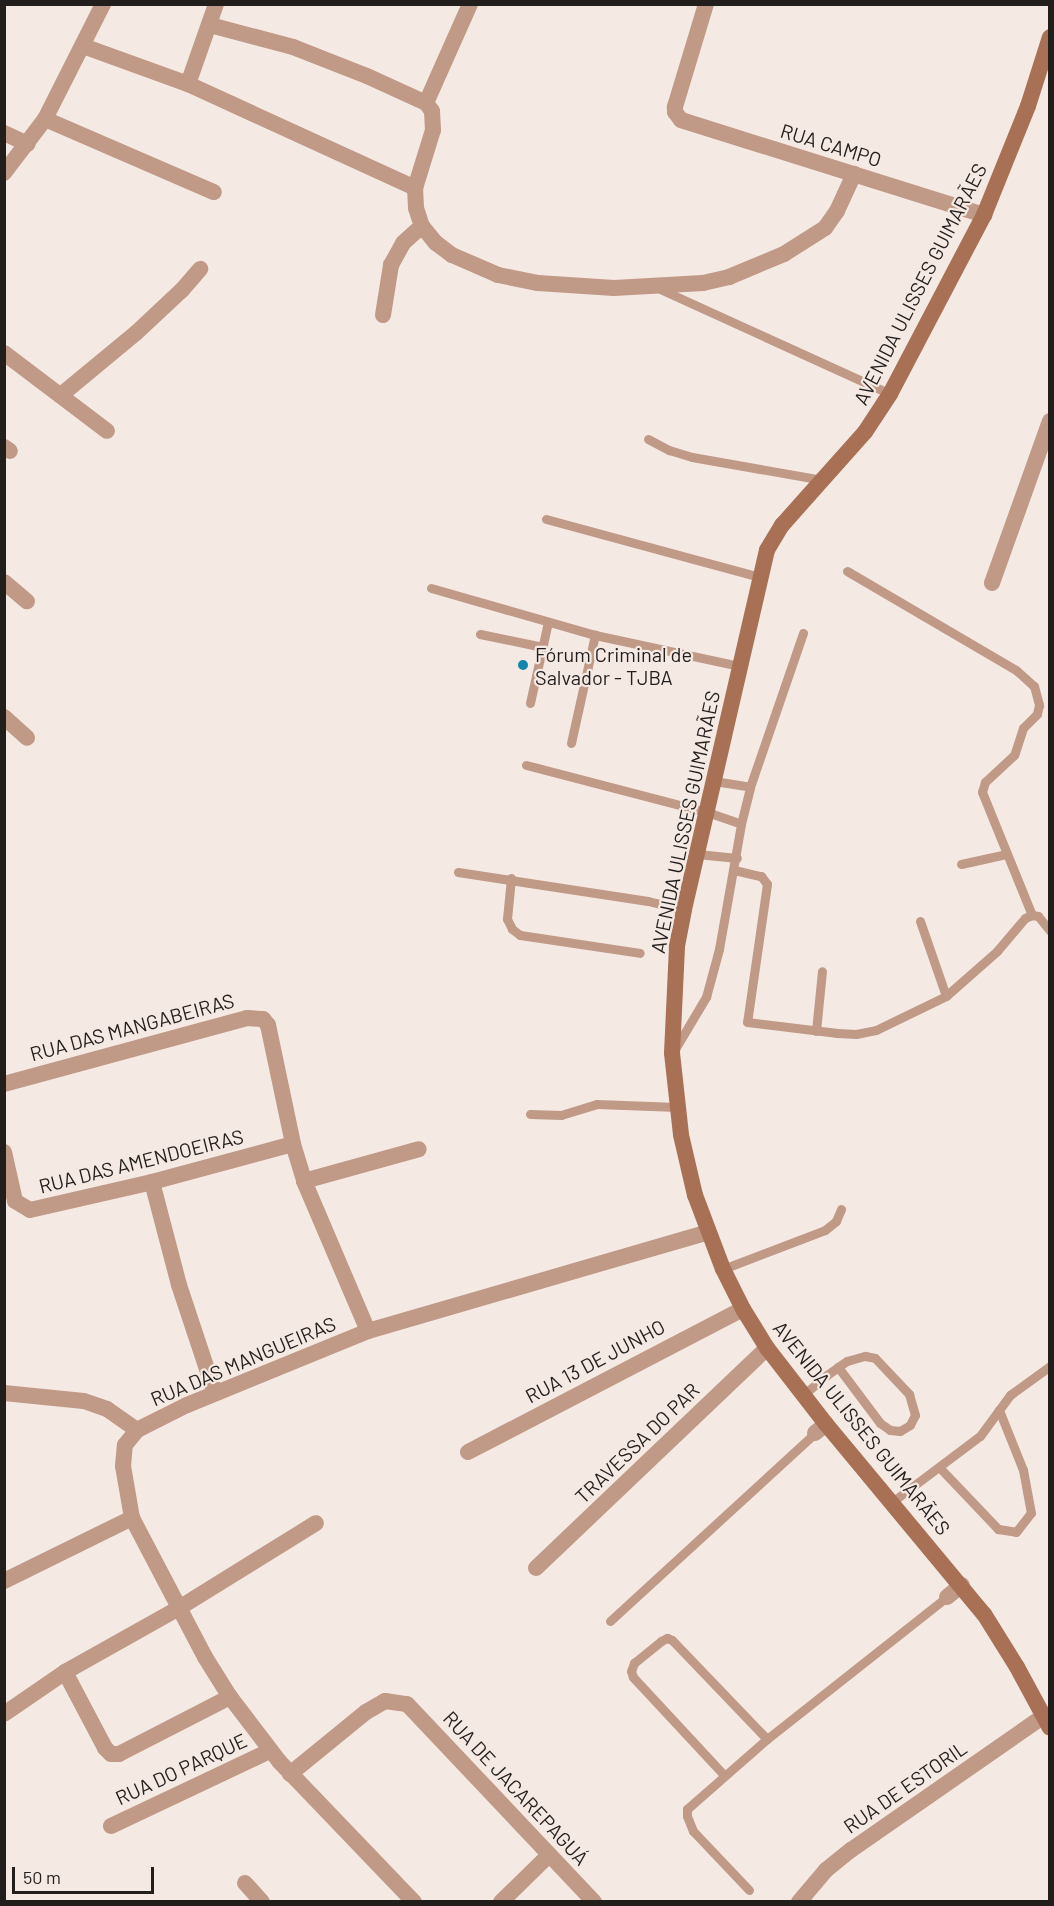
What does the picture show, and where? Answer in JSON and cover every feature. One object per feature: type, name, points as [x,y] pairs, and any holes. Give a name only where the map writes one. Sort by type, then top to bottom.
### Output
[{"type":"main road","name":"AVENIDA ULISSES GUIMARÃES","points":[[1047,1722],[1003,1643],[962,1585],[892,1502],[820,1428],[803,1395],[766,1348],[743,1309],[708,1232],[687,1162],[677,1107],[672,1053],[677,947],[684,910],[759,577],[773,537],[865,432],[890,393],[984,215],[1029,106],[1050,38]]},
{"type":"street","points":[[4,172],[28,144],[45,119],[103,4]]},
{"type":"street","points":[[188,84],[216,4]]},
{"type":"street","points":[[426,103],[470,4]]},
{"type":"street","name":"RUA CAMPO","points":[[706,4],[675,107],[677,117],[984,215]]},
{"type":"street","points":[[210,25],[293,47],[377,80],[426,103],[432,111],[433,130],[415,188],[416,208],[422,226],[436,243],[452,255],[498,275],[538,283],[580,287],[655,287],[703,283],[729,277],[806,242],[825,228],[837,211],[854,174]]},
{"type":"street","points":[[83,46],[188,84],[415,188]]},
{"type":"street","points":[[45,119],[214,192]]},
{"type":"street","points":[[4,133],[28,144]]},
{"type":"street","points":[[383,315],[391,265],[403,243],[422,226]]},
{"type":"street","points":[[61,395],[136,333],[182,290],[200,268]]},
{"type":"street","points":[[4,353],[107,431]]},
{"type":"street","points":[[992,583],[1050,421]]},
{"type":"street","points":[[4,582],[27,601]]},
{"type":"street","points":[[4,717],[27,738]]},
{"type":"street","name":"RUA DAS MANGABEIRAS","points":[[4,1084],[247,1018],[259,1017],[268,1024],[292,1144],[304,1181],[368,1331]]},
{"type":"street","name":"RUA DAS AMENDOEIRAS","points":[[4,1152],[15,1201],[30,1210],[152,1182],[292,1144]]},
{"type":"street","points":[[304,1181],[419,1149]]},
{"type":"street","points":[[152,1182],[179,1285],[215,1394]]},
{"type":"street","name":"RUA DAS MANGUEIRAS","points":[[414,1902],[290,1774],[230,1697],[179,1608],[132,1518],[123,1455],[125,1445],[137,1430],[215,1394],[368,1331],[708,1232]]},
{"type":"street","name":"RUA 13 DE JUNHO","points":[[468,1452],[743,1309]]},
{"type":"street","name":"TRAVESSA DO PAR","points":[[536,1568],[766,1348]]},
{"type":"street","points":[[4,1393],[84,1401],[107,1409],[137,1430]]},
{"type":"street","points":[[4,1581],[132,1518]]},
{"type":"street","points":[[4,1714],[65,1672],[179,1608],[316,1523]]},
{"type":"street","points":[[947,1597],[962,1585]]},
{"type":"street","points":[[65,1672],[105,1748],[111,1754],[119,1754],[230,1697]]},
{"type":"street","name":"RUA DE JACAREPAGUÁ","points":[[290,1774],[366,1712],[385,1701],[407,1704],[594,1902]]},
{"type":"street","name":"RUA DE ESTORIL","points":[[799,1902],[826,1870],[851,1850],[1047,1722]]},
{"type":"street","name":"RUA DO PARQUE","points":[[111,1826],[270,1750]]},
{"type":"street","points":[[501,1902],[549,1855]]},
{"type":"street","points":[[245,1883],[262,1902]]},
{"type":"lane","points":[[655,287],[890,393]]},
{"type":"lane","points":[[648,439],[692,458],[822,480]]},
{"type":"lane","points":[[546,519],[759,577]]},
{"type":"lane","points":[[848,571],[1016,670],[1034,686],[1038,695],[1037,714],[1023,728],[1014,755],[986,782],[982,792],[1032,915]]},
{"type":"lane","points":[[431,588],[595,635],[739,666]]},
{"type":"lane","points":[[530,703],[548,622]]},
{"type":"lane","points":[[672,1053],[706,998],[719,949],[737,858],[741,824],[750,787],[803,633]]},
{"type":"lane","points":[[480,634],[543,647]]},
{"type":"lane","points":[[571,743],[595,635]]},
{"type":"lane","points":[[526,765],[707,812],[741,824]]},
{"type":"lane","points":[[714,781],[750,787]]},
{"type":"lane","points":[[697,854],[737,858]]},
{"type":"lane","points":[[961,864],[1006,854]]},
{"type":"lane","points":[[734,870],[761,876],[767,884],[747,1023],[856,1034],[876,1030],[946,996],[997,951],[1024,918],[1032,915],[1038,916],[1050,932]]},
{"type":"lane","points":[[458,872],[511,878],[684,910]]},
{"type":"lane","points":[[511,878],[507,919],[513,929],[520,934],[640,953]]},
{"type":"lane","points":[[920,921],[946,996]]},
{"type":"lane","points":[[816,1031],[822,971]]},
{"type":"lane","points":[[530,1113],[561,1115],[597,1104],[677,1107]]},
{"type":"lane","points":[[723,1269],[825,1230],[836,1221],[841,1209]]},
{"type":"lane","points":[[803,1395],[838,1367],[865,1356],[875,1358],[885,1365],[909,1394],[915,1415],[910,1425],[900,1431],[890,1430],[880,1423],[838,1367]]},
{"type":"lane","points":[[892,1502],[980,1436],[1010,1395],[1050,1366]]},
{"type":"lane","points":[[939,1467],[998,1529],[1016,1532],[1031,1513],[1023,1470],[999,1410]]},
{"type":"lane","points":[[610,1621],[820,1428]]},
{"type":"lane","points":[[749,1890],[693,1831],[687,1816],[691,1804],[767,1739],[947,1597]]},
{"type":"lane","points":[[724,1775],[633,1677],[631,1671],[634,1663],[661,1641],[667,1638],[672,1640],[767,1739]]},
{"type":"place","name":"Fórum Criminal de Salvador - TJBA","points":[[523,665]]}]
